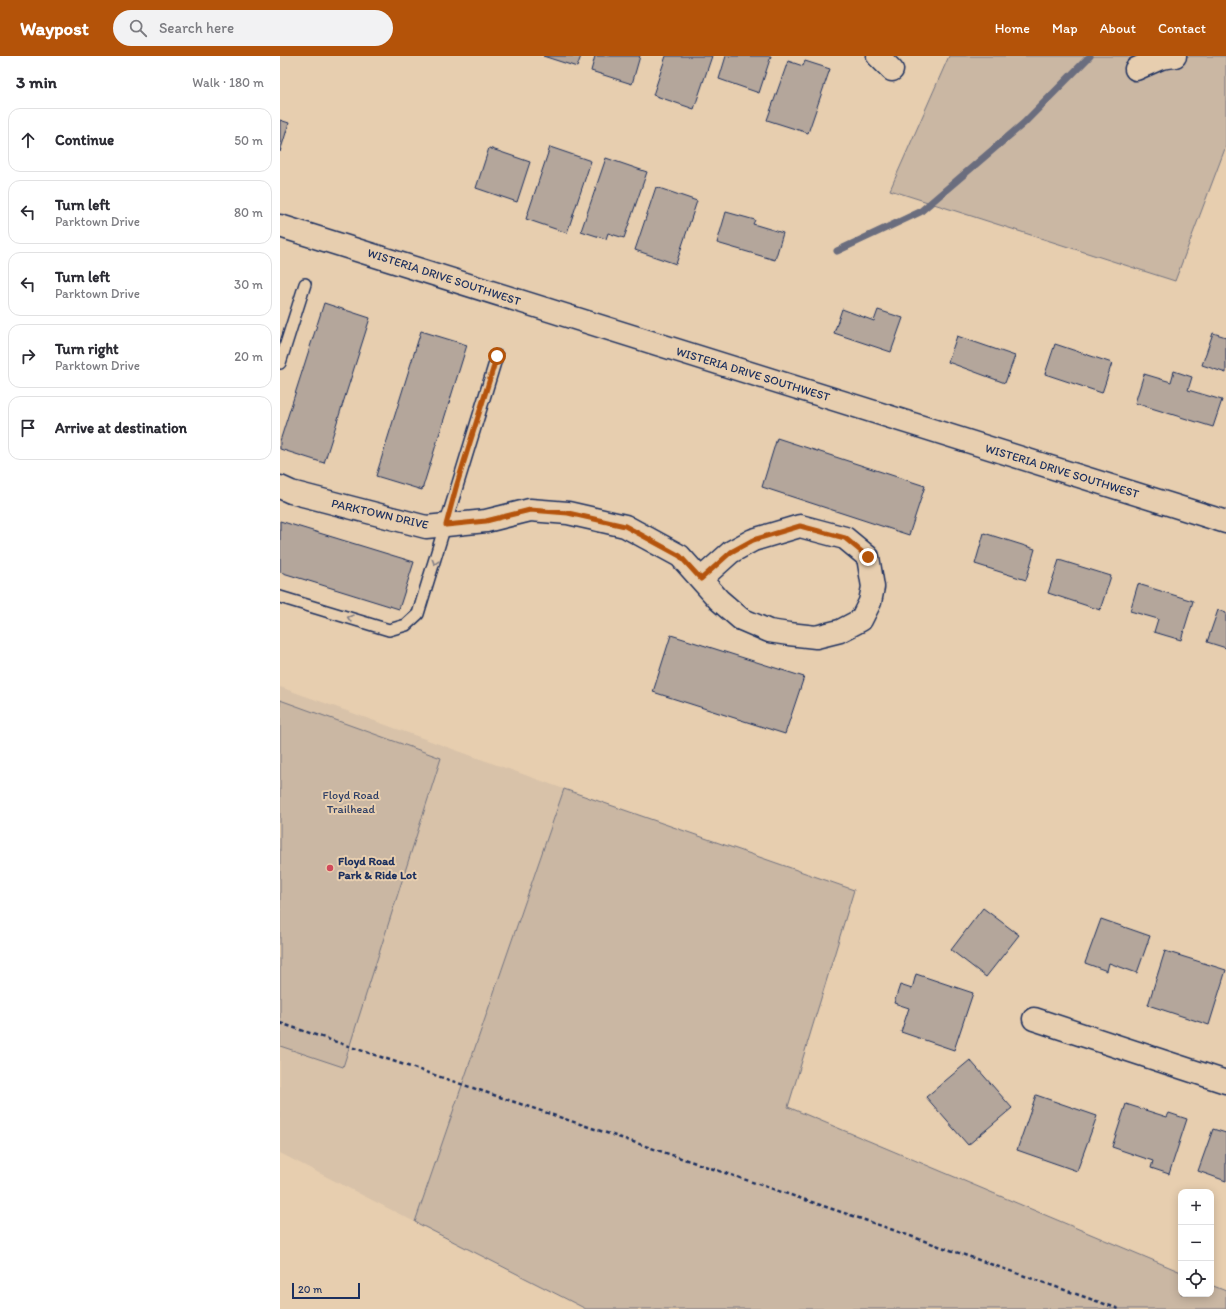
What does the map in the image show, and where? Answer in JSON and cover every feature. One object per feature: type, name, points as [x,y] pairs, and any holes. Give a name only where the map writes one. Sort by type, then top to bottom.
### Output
[{"type":"street","points":[[1136,69],[1161,58],[1175,56]]},
{"type":"street","name":"WISTERIA DRIVE SOUTHWEST","points":[[280,226],[1226,522]]},
{"type":"street","name":"PARKTOWN DRIVE","points":[[280,487],[291,492],[426,527],[486,521],[530,510],[568,513],[625,526],[680,556],[719,600],[741,619],[769,631],[816,636],[840,631],[861,620],[870,602],[873,588],[868,557],[845,538],[800,526],[753,540],[731,552],[701,579]]},
{"type":"street","points":[[1034,1019],[1226,1082]]},
{"type":"lane","points":[[280,363],[305,284]]},
{"type":"lane","points":[[280,597],[389,630],[406,625],[418,614],[497,356]]},
{"type":"path","points":[[280,1023],[849,1214],[1120,1309]]},
{"type":"shaded area","points":[[280,687],[564,789],[415,1222],[280,1153]]},
{"type":"green space","points":[[949,56],[1226,56],[1226,146],[1175,281],[890,190]]},
{"type":"green space","name":"Floyd Road Trailhead","points":[[280,700],[441,758],[343,1067],[280,1046]]},
{"type":"green space","points":[[564,789],[854,890],[788,1107],[1178,1271],[1178,1297],[1214,1297],[1214,1286],[1226,1291],[1226,1309],[586,1309],[415,1222]]},
{"type":"building","points":[[543,56],[581,56],[577,67]]},
{"type":"building","points":[[595,56],[640,56],[632,84],[591,71]]},
{"type":"building","points":[[666,56],[712,56],[694,109],[653,95]]},
{"type":"building","points":[[726,56],[771,56],[759,93],[719,79]]},
{"type":"building","points":[[788,61],[803,66],[805,61],[830,69],[808,133],[767,120]]},
{"type":"building","points":[[280,120],[289,123],[280,152]]},
{"type":"building","points":[[550,147],[591,161],[567,233],[526,219]]},
{"type":"building","points":[[489,148],[530,162],[517,202],[476,188]]},
{"type":"building","points":[[606,158],[647,172],[624,238],[608,233],[606,239],[581,231]]},
{"type":"building","points":[[656,187],[697,201],[676,264],[635,250]]},
{"type":"building","points":[[726,212],[755,220],[753,224],[783,233],[775,260],[717,243]]},
{"type":"building","points":[[324,303],[370,318],[324,463],[280,449],[280,441]]},
{"type":"building","points":[[842,309],[874,321],[878,310],[903,318],[891,352],[834,333]]},
{"type":"building","points":[[421,331],[467,345],[422,490],[376,476]]},
{"type":"building","points":[[1213,333],[1226,337],[1226,373],[1202,365]]},
{"type":"building","points":[[957,336],[1015,356],[1005,383],[948,362]]},
{"type":"building","points":[[1055,344],[1112,363],[1102,393],[1045,374]]},
{"type":"building","points":[[1174,371],[1192,377],[1188,390],[1222,400],[1213,427],[1135,403],[1144,374],[1171,382]]},
{"type":"building","points":[[777,438],[925,486],[909,535],[762,487]]},
{"type":"building","points":[[280,521],[414,562],[399,609],[280,572]]},
{"type":"building","points":[[984,533],[1035,549],[1026,580],[975,564]]},
{"type":"building","points":[[1059,560],[1111,576],[1100,610],[1048,593]]},
{"type":"building","points":[[1138,584],[1193,601],[1181,640],[1154,632],[1158,619],[1130,611]]},
{"type":"building","points":[[1218,610],[1226,613],[1226,648],[1207,642]]},
{"type":"building","points":[[671,635],[804,677],[785,734],[653,692]]},
{"type":"building","points":[[983,908],[1019,935],[986,977],[951,950]]},
{"type":"building","points":[[1101,919],[1150,936],[1137,973],[1109,963],[1107,971],[1085,963]]},
{"type":"building","points":[[1165,951],[1226,970],[1209,1025],[1148,1005]]},
{"type":"building","points":[[916,974],[973,993],[954,1050],[901,1032],[909,1008],[894,1003],[900,985],[912,989]]},
{"type":"building","points":[[970,1060],[1012,1108],[968,1145],[926,1097]]},
{"type":"building","points":[[1036,1095],[1097,1116],[1077,1171],[1017,1150]]},
{"type":"building","points":[[1126,1104],[1167,1117],[1169,1113],[1187,1119],[1169,1174],[1151,1168],[1153,1161],[1112,1147]]},
{"type":"building","points":[[1213,1129],[1226,1133],[1226,1181],[1198,1171]]},
{"type":"waterway","points":[[837,251],[920,212],[1024,123],[1090,56]]},
{"type":"place","name":"Floyd Road Park & Ride Lot","points":[[330,868]]},
{"type":"route","points":[[497,356],[450,507],[446,525],[486,521],[530,510],[568,513],[625,526],[680,556],[701,579],[731,552],[753,540],[800,526],[845,538],[868,557]]}]
